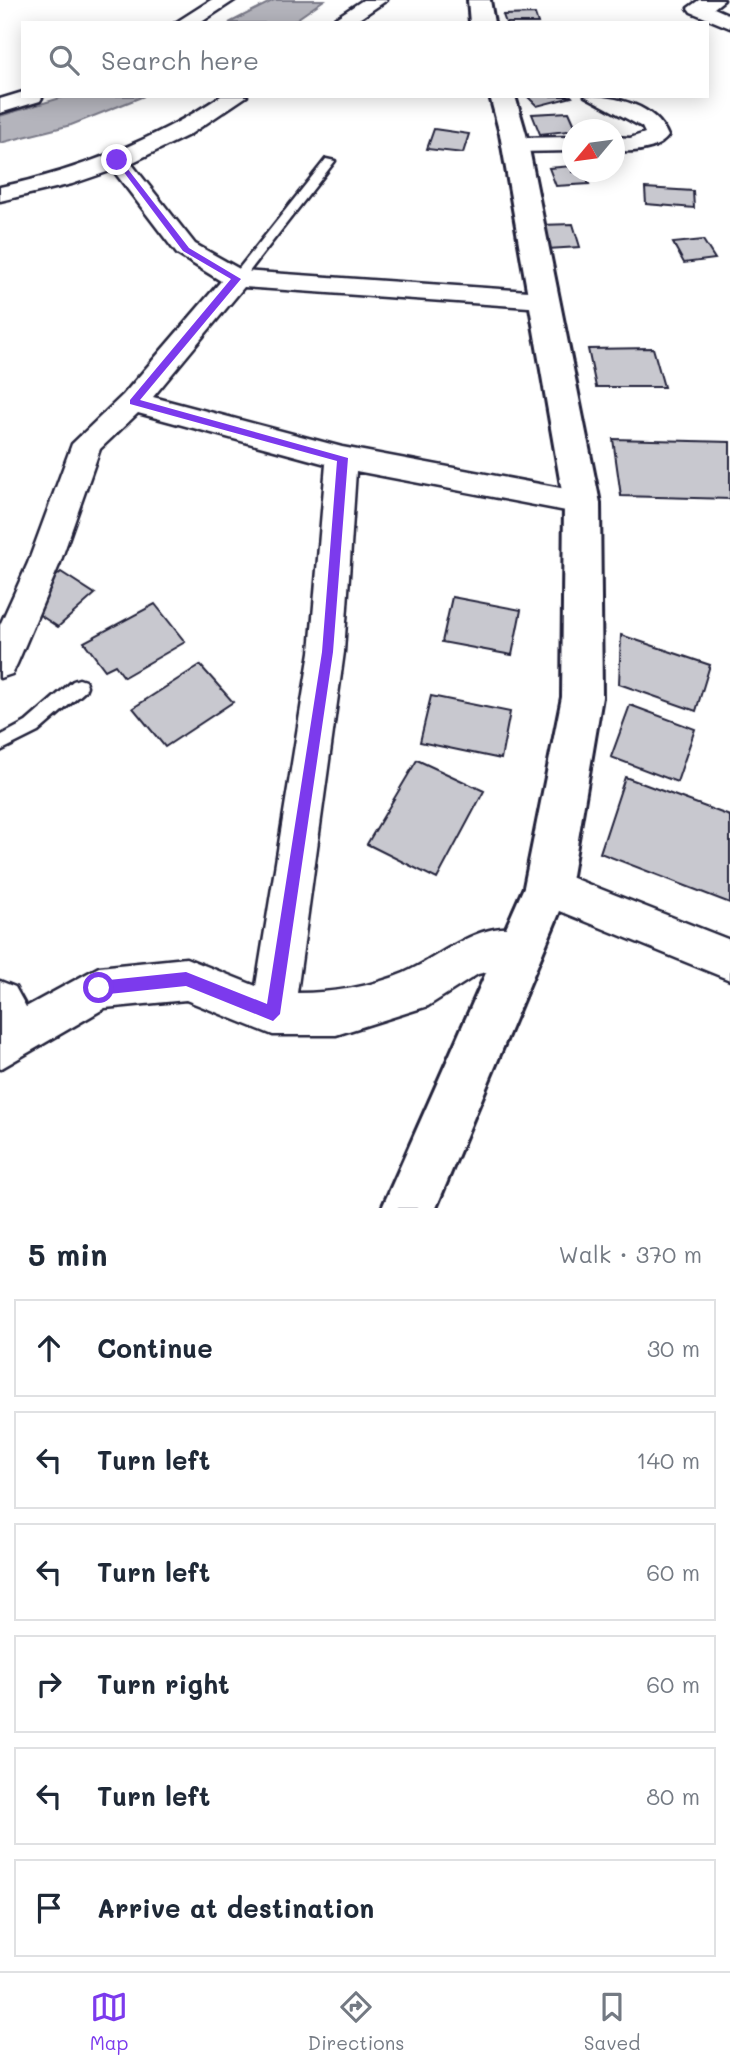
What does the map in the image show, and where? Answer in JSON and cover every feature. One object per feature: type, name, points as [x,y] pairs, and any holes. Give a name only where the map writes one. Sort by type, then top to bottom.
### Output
[{"type":"main road","points":[[479,0],[482,21]]},
{"type":"main road","points":[[409,1208],[547,887],[582,697],[582,503],[515,145],[503,98]]},
{"type":"street","points":[[175,20],[191,0]]},
{"type":"street","points":[[175,20],[225,0]]},
{"type":"street","points":[[341,21],[377,0]]},
{"type":"street","points":[[714,0],[698,8],[730,22]]},
{"type":"street","points":[[0,97],[21,90]]},
{"type":"street","points":[[0,106],[26,98]]},
{"type":"street","points":[[0,194],[74,177],[117,160],[188,129],[233,98]]},
{"type":"street","points":[[600,98],[652,123],[657,136],[632,145],[625,145]]},
{"type":"street","points":[[515,145],[562,144]]},
{"type":"street","points":[[117,160],[186,249],[237,279],[543,300]]},
{"type":"street","points":[[0,664],[44,563],[88,444],[133,402],[237,279]]},
{"type":"street","points":[[133,402],[342,458],[582,503]]},
{"type":"street","points":[[273,1014],[327,652],[342,458]]},
{"type":"street","points":[[547,887],[730,960]]},
{"type":"street","points":[[6,1028],[99,988],[186,979],[273,1014],[336,1014],[414,991],[471,955],[519,947]]},
{"type":"lane","points":[[237,279],[330,161]]},
{"type":"lane","points":[[0,744],[32,727],[79,686]]},
{"type":"shaded area","points":[[274,0],[324,0],[294,21],[233,21]]},
{"type":"shaded area","points":[[60,98],[139,98],[71,125],[0,143],[0,116]]},
{"type":"building","points":[[535,14],[537,21],[505,21],[503,15]]},
{"type":"building","points":[[529,98],[568,98],[537,106]]},
{"type":"building","points":[[569,112],[572,119],[562,119],[562,132],[540,134],[532,114]]},
{"type":"building","points":[[434,129],[469,134],[463,153],[427,149]]},
{"type":"building","points":[[562,167],[562,182],[589,184],[556,186],[549,168]]},
{"type":"building","points":[[645,188],[693,191],[694,208],[646,204]]},
{"type":"building","points":[[573,224],[580,247],[547,249],[540,225]]},
{"type":"building","points":[[703,240],[715,259],[684,263],[673,243]]},
{"type":"building","points":[[653,348],[664,387],[596,387],[588,349]]},
{"type":"building","points":[[613,439],[730,442],[730,499],[621,496]]},
{"type":"building","points":[[61,572],[95,594],[58,627],[23,604]]},
{"type":"building","points":[[452,597],[521,610],[512,655],[442,642]]},
{"type":"building","points":[[155,604],[185,642],[124,677],[115,665],[105,670],[84,642]]},
{"type":"building","points":[[621,635],[710,665],[696,711],[619,684]]},
{"type":"building","points":[[200,665],[233,702],[165,747],[133,708]]},
{"type":"building","points":[[431,696],[510,712],[501,759],[420,742]]},
{"type":"building","points":[[630,705],[695,729],[677,782],[611,757]]},
{"type":"building","points":[[417,760],[484,791],[437,879],[367,844]]},
{"type":"building","points":[[625,777],[730,816],[730,903],[600,853]]},
{"type":"route","points":[[99,988],[186,979],[273,1014],[327,652],[342,458],[133,402],[237,279],[186,249],[117,160]]}]
